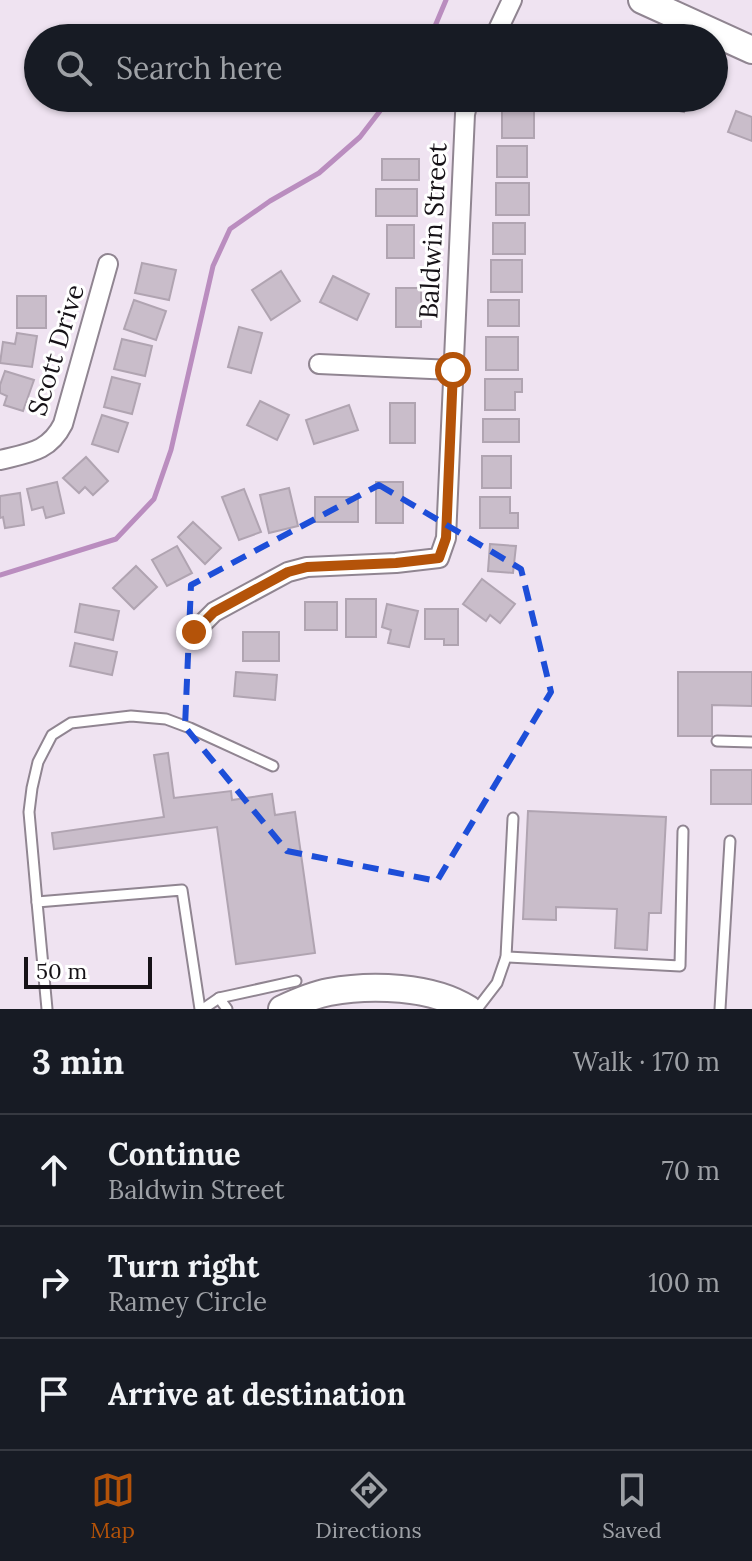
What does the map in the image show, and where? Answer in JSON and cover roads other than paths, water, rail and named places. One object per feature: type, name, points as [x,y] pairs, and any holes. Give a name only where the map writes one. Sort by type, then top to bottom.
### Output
[{"type":"street","points":[[501,24],[512,0]]},
{"type":"street","points":[[642,0],[695,24]]},
{"type":"street","points":[[728,39],[752,50]]},
{"type":"street","name":"Baldwin Street","points":[[194,632],[214,612],[288,572],[307,567],[439,558],[446,538],[466,112]]},
{"type":"street","name":"Scott Drive","points":[[0,460],[29,453],[56,438],[63,424],[108,264]]},
{"type":"street","points":[[319,364],[453,370]]},
{"type":"street","points":[[282,1009],[328,992],[357,988],[412,990],[457,1002],[468,1009]]},
{"type":"lane","points":[[47,1009],[29,812],[38,762],[52,735],[71,723],[131,716],[166,719],[273,766]]},
{"type":"lane","points":[[717,741],[752,742]]},
{"type":"lane","points":[[477,1009],[497,983],[506,957],[513,818]]},
{"type":"lane","points":[[506,957],[680,966],[683,831]]},
{"type":"lane","points":[[720,1009],[730,841]]},
{"type":"lane","points":[[37,902],[182,890],[202,1009],[219,998],[296,981]]},
{"type":"lane","points":[[219,998],[227,1009]]},
{"type":"waterway","points":[[436,24],[446,0]]},
{"type":"waterway","points":[[0,575],[116,539],[154,499],[171,450],[213,266],[230,229],[319,173],[360,137],[379,112]]}]
